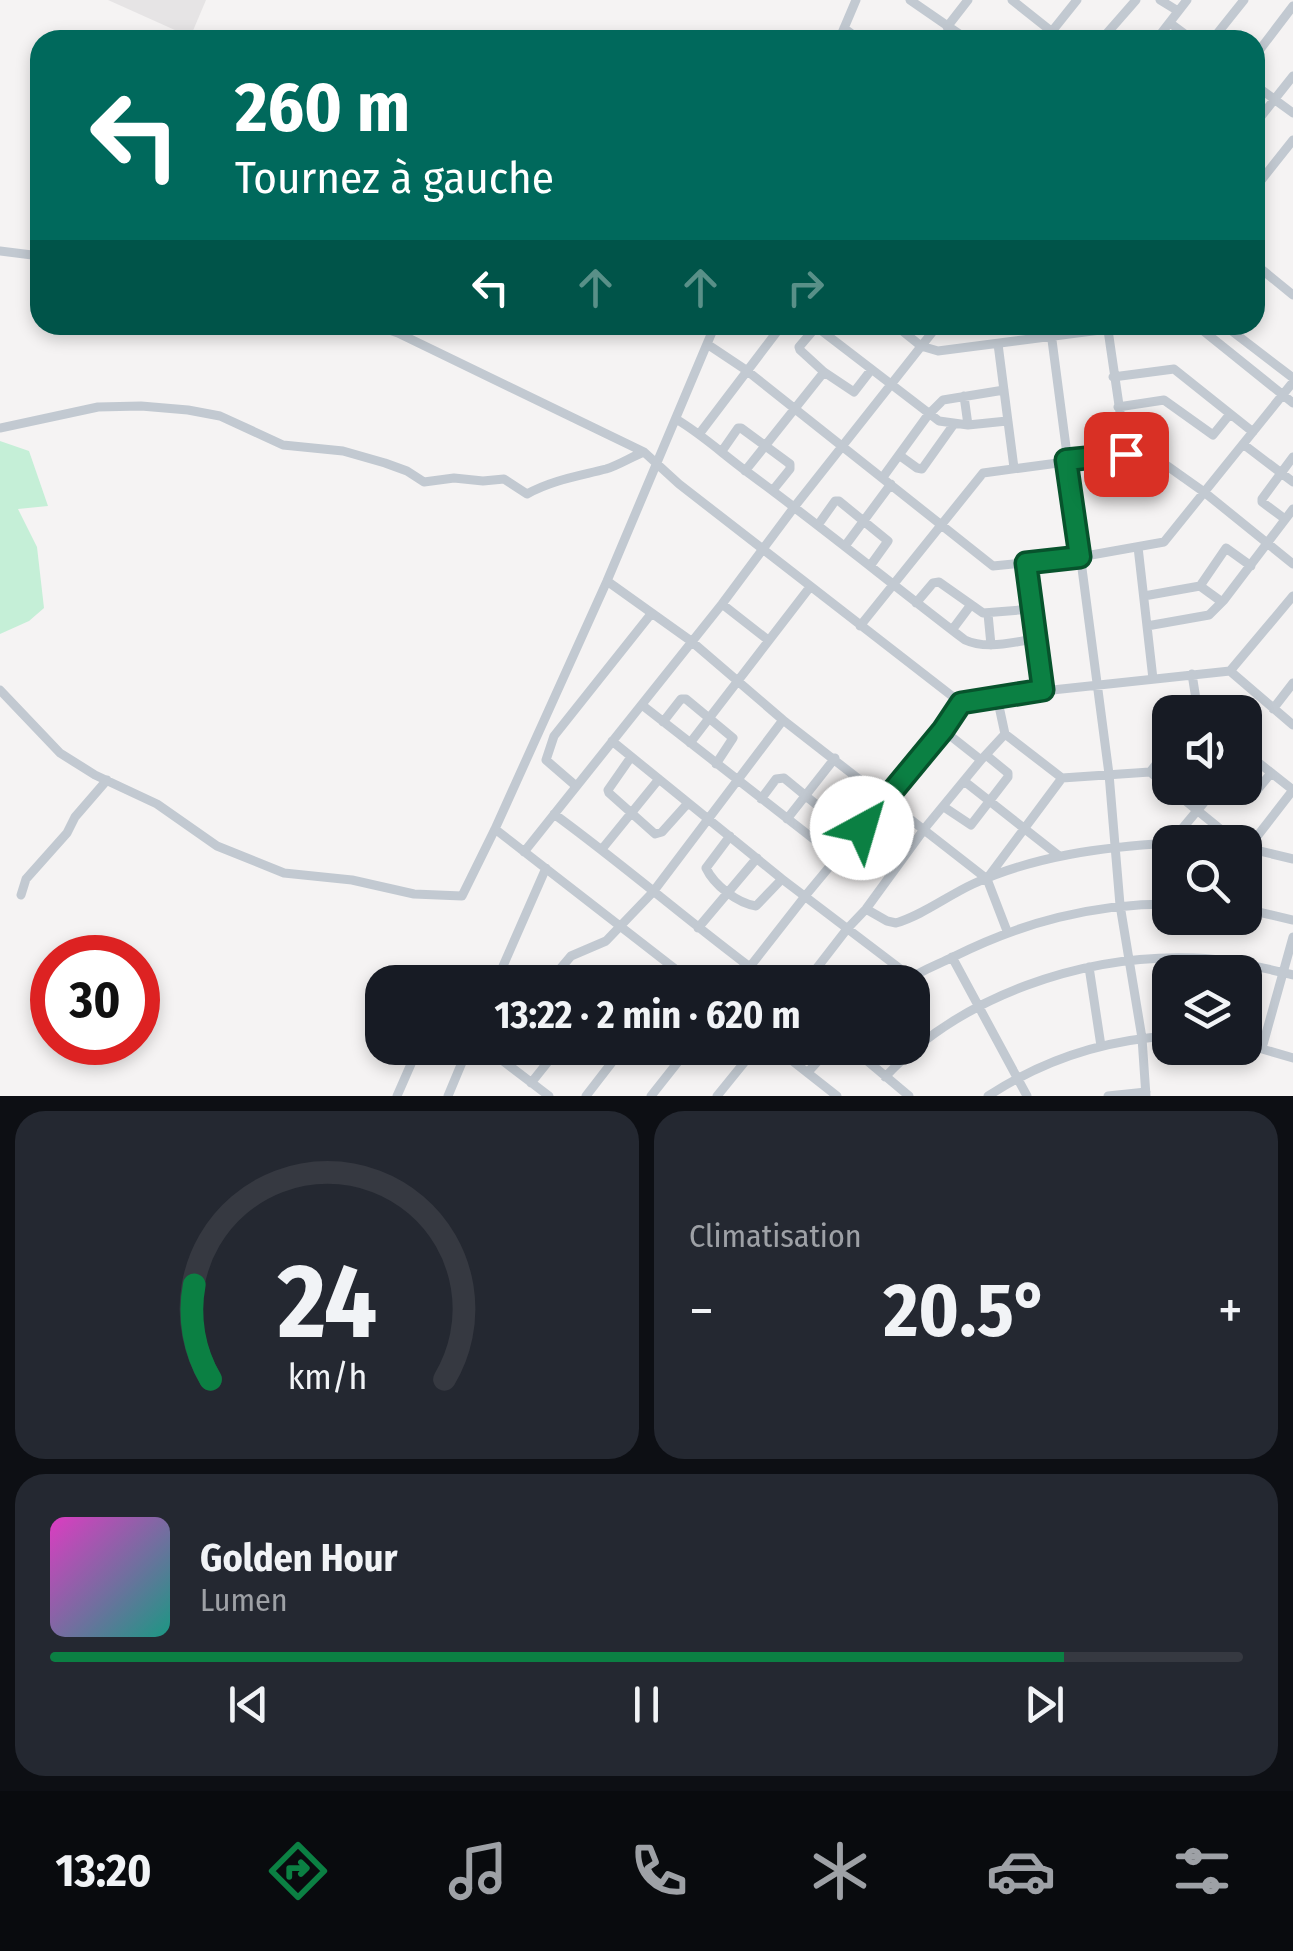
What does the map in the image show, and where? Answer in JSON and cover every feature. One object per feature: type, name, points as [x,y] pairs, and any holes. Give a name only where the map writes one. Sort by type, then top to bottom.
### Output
[{"type":"street","points":[[847,30],[844,28],[856,0]]},
{"type":"street","points":[[910,0],[951,30]]},
{"type":"street","points":[[947,27],[968,0]]},
{"type":"street","points":[[1053,30],[1077,0]]},
{"type":"street","points":[[1110,30],[1136,0]]},
{"type":"street","points":[[1160,0],[1178,12]]},
{"type":"street","points":[[1164,30],[1187,0]]},
{"type":"street","points":[[1220,30],[1244,0]]},
{"type":"street","points":[[1018,2],[1043,30]]},
{"type":"street","points":[[1265,43],[1293,6]]},
{"type":"street","points":[[1170,23],[1179,30]]},
{"type":"street","points":[[1265,111],[1293,76]]},
{"type":"street","points":[[1265,92],[1293,113]]},
{"type":"street","points":[[1265,175],[1293,140]]},
{"type":"street","points":[[0,251],[30,255]]},
{"type":"street","points":[[1265,272],[1293,295]]},
{"type":"street","points":[[402,335],[644,452],[762,550],[961,703]]},
{"type":"street","points":[[0,690],[60,753],[157,804],[217,846],[284,873],[352,880],[414,894],[462,896],[607,581],[711,335]]},
{"type":"street","points":[[700,433],[774,335]]},
{"type":"street","points":[[808,335],[800,350],[854,392],[871,370]]},
{"type":"street","points":[[826,335],[940,422],[968,425],[1007,421]]},
{"type":"street","points":[[907,335],[921,346],[938,351],[1067,335]]},
{"type":"street","points":[[524,852],[930,335]]},
{"type":"street","points":[[1109,335],[1126,454]]},
{"type":"street","points":[[1208,335],[1293,403]]},
{"type":"street","points":[[707,344],[746,370],[993,566],[1080,557],[1164,542],[1293,380],[1237,335]]},
{"type":"street","points":[[1051,337],[1108,774],[1120,905],[1142,1038],[1146,1094],[1108,1096]]},
{"type":"street","points":[[998,344],[1014,468]]},
{"type":"street","points":[[1114,376],[1174,370],[1253,432]]},
{"type":"street","points":[[746,471],[824,372]]},
{"type":"street","points":[[844,546],[887,481],[898,455],[943,400],[1004,390]]},
{"type":"street","points":[[964,396],[968,425]]},
{"type":"street","points":[[1118,406],[1164,400],[1213,435],[1230,414]]},
{"type":"street","points":[[0,428],[98,407],[188,410],[230,420],[283,445],[343,450],[385,463],[424,482],[504,479],[527,494],[562,479],[616,466],[644,452]]},
{"type":"street","points":[[676,419],[700,433],[972,644],[1036,639]]},
{"type":"street","points":[[898,455],[922,469],[954,424]]},
{"type":"street","points":[[722,451],[738,428],[766,446],[790,466],[773,490]]},
{"type":"street","points":[[1244,444],[1293,482]]},
{"type":"street","points":[[860,626],[983,473],[1066,460],[1140,452],[1156,456],[1293,564]]},
{"type":"street","points":[[1286,519],[1262,501],[1293,457]]},
{"type":"street","points":[[818,525],[837,501],[888,542],[870,566]]},
{"type":"street","points":[[1147,626],[1209,616],[1293,509]]},
{"type":"street","points":[[1138,547],[1153,679]]},
{"type":"street","points":[[1200,586],[1224,549],[1228,548],[1250,566]]},
{"type":"street","points":[[1026,563],[1043,690]]},
{"type":"street","points":[[607,581],[691,641],[784,720],[987,879],[1007,931]]},
{"type":"street","points":[[916,603],[938,582],[988,614],[1032,609]]},
{"type":"street","points":[[1144,596],[1200,586],[1222,602]]},
{"type":"street","points":[[690,743],[810,587]]},
{"type":"street","points":[[1230,672],[1293,596]]},
{"type":"street","points":[[722,604],[768,640]]},
{"type":"street","points":[[952,630],[970,606]]},
{"type":"street","points":[[546,760],[554,736],[651,614]]},
{"type":"street","points":[[988,614],[991,645]]},
{"type":"street","points":[[752,965],[961,703],[1043,690],[1230,672],[1293,725]]},
{"type":"street","points":[[1192,674],[1195,695]]},
{"type":"street","points":[[1274,709],[1292,685]]},
{"type":"street","points":[[997,696],[1006,734],[1062,778],[1150,772],[1213,825]]},
{"type":"street","points":[[663,722],[683,699],[708,718],[733,738],[716,764]]},
{"type":"street","points":[[642,705],[838,858]]},
{"type":"street","points":[[563,965],[571,956],[606,941],[652,892],[784,720]]},
{"type":"street","points":[[943,730],[1009,774],[969,825],[944,807]]},
{"type":"street","points":[[819,965],[925,828],[1006,734]]},
{"type":"street","points":[[612,741],[890,965]]},
{"type":"street","points":[[532,748],[576,786]]},
{"type":"street","points":[[631,757],[608,790],[610,796],[655,834],[688,803]]},
{"type":"street","points":[[787,819],[835,758]]},
{"type":"street","points":[[1262,766],[1293,790],[1262,828]]},
{"type":"street","points":[[1262,784],[1271,773]]},
{"type":"street","points":[[761,799],[780,777],[806,795],[829,815],[814,839]]},
{"type":"street","points":[[602,849],[658,778]]},
{"type":"street","points":[[987,879],[1062,778]]},
{"type":"street","points":[[20,896],[26,879],[68,833],[76,817],[107,780]]},
{"type":"street","points":[[964,781],[1058,856]]},
{"type":"street","points":[[1186,825],[1203,805]]},
{"type":"street","points":[[554,814],[746,965]]},
{"type":"street","points":[[495,829],[670,965]]},
{"type":"street","points":[[730,836],[706,868],[708,876],[750,907],[756,906],[782,879]]},
{"type":"street","points":[[866,909],[896,923],[987,879],[1058,856],[1152,844]]},
{"type":"street","points":[[1262,852],[1293,859]]},
{"type":"street","points":[[698,928],[756,858]]},
{"type":"street","points":[[503,965],[546,868]]},
{"type":"street","points":[[930,968],[1007,931],[1058,916],[1120,905],[1152,904]]},
{"type":"street","points":[[1262,914],[1293,920]]},
{"type":"street","points":[[1293,936],[1288,974],[1262,1048],[1293,1058]]},
{"type":"street","points":[[952,957],[1027,1096]]},
{"type":"street","points":[[885,1076],[924,1042],[979,1008],[1049,976],[1130,961],[1202,958],[1288,974]]},
{"type":"street","points":[[1090,966],[1101,1046]]},
{"type":"street","points":[[988,1096],[1016,1078],[1074,1053],[1152,1037]]},
{"type":"street","points":[[397,1096],[411,1065]]},
{"type":"street","points":[[449,1096],[461,1065]]},
{"type":"street","points":[[510,1065],[548,1096]]},
{"type":"street","points":[[532,1083],[546,1065]]},
{"type":"street","points":[[586,1096],[609,1065]]},
{"type":"street","points":[[651,1096],[675,1065]]},
{"type":"street","points":[[717,1096],[742,1065]]},
{"type":"street","points":[[799,1065],[837,1096]]},
{"type":"street","points":[[808,1072],[814,1065]]},
{"type":"street","points":[[872,1065],[909,1096]]},
{"type":"shaded area","points":[[108,0],[206,0],[193,30],[175,30]]},
{"type":"green space","points":[[0,441],[29,451],[48,506],[18,509],[37,547],[44,608],[29,621],[0,634]]},
{"type":"route","points":[[862,828],[961,703],[1043,690],[1026,563],[1080,557],[1066,460],[1126,454]]}]
